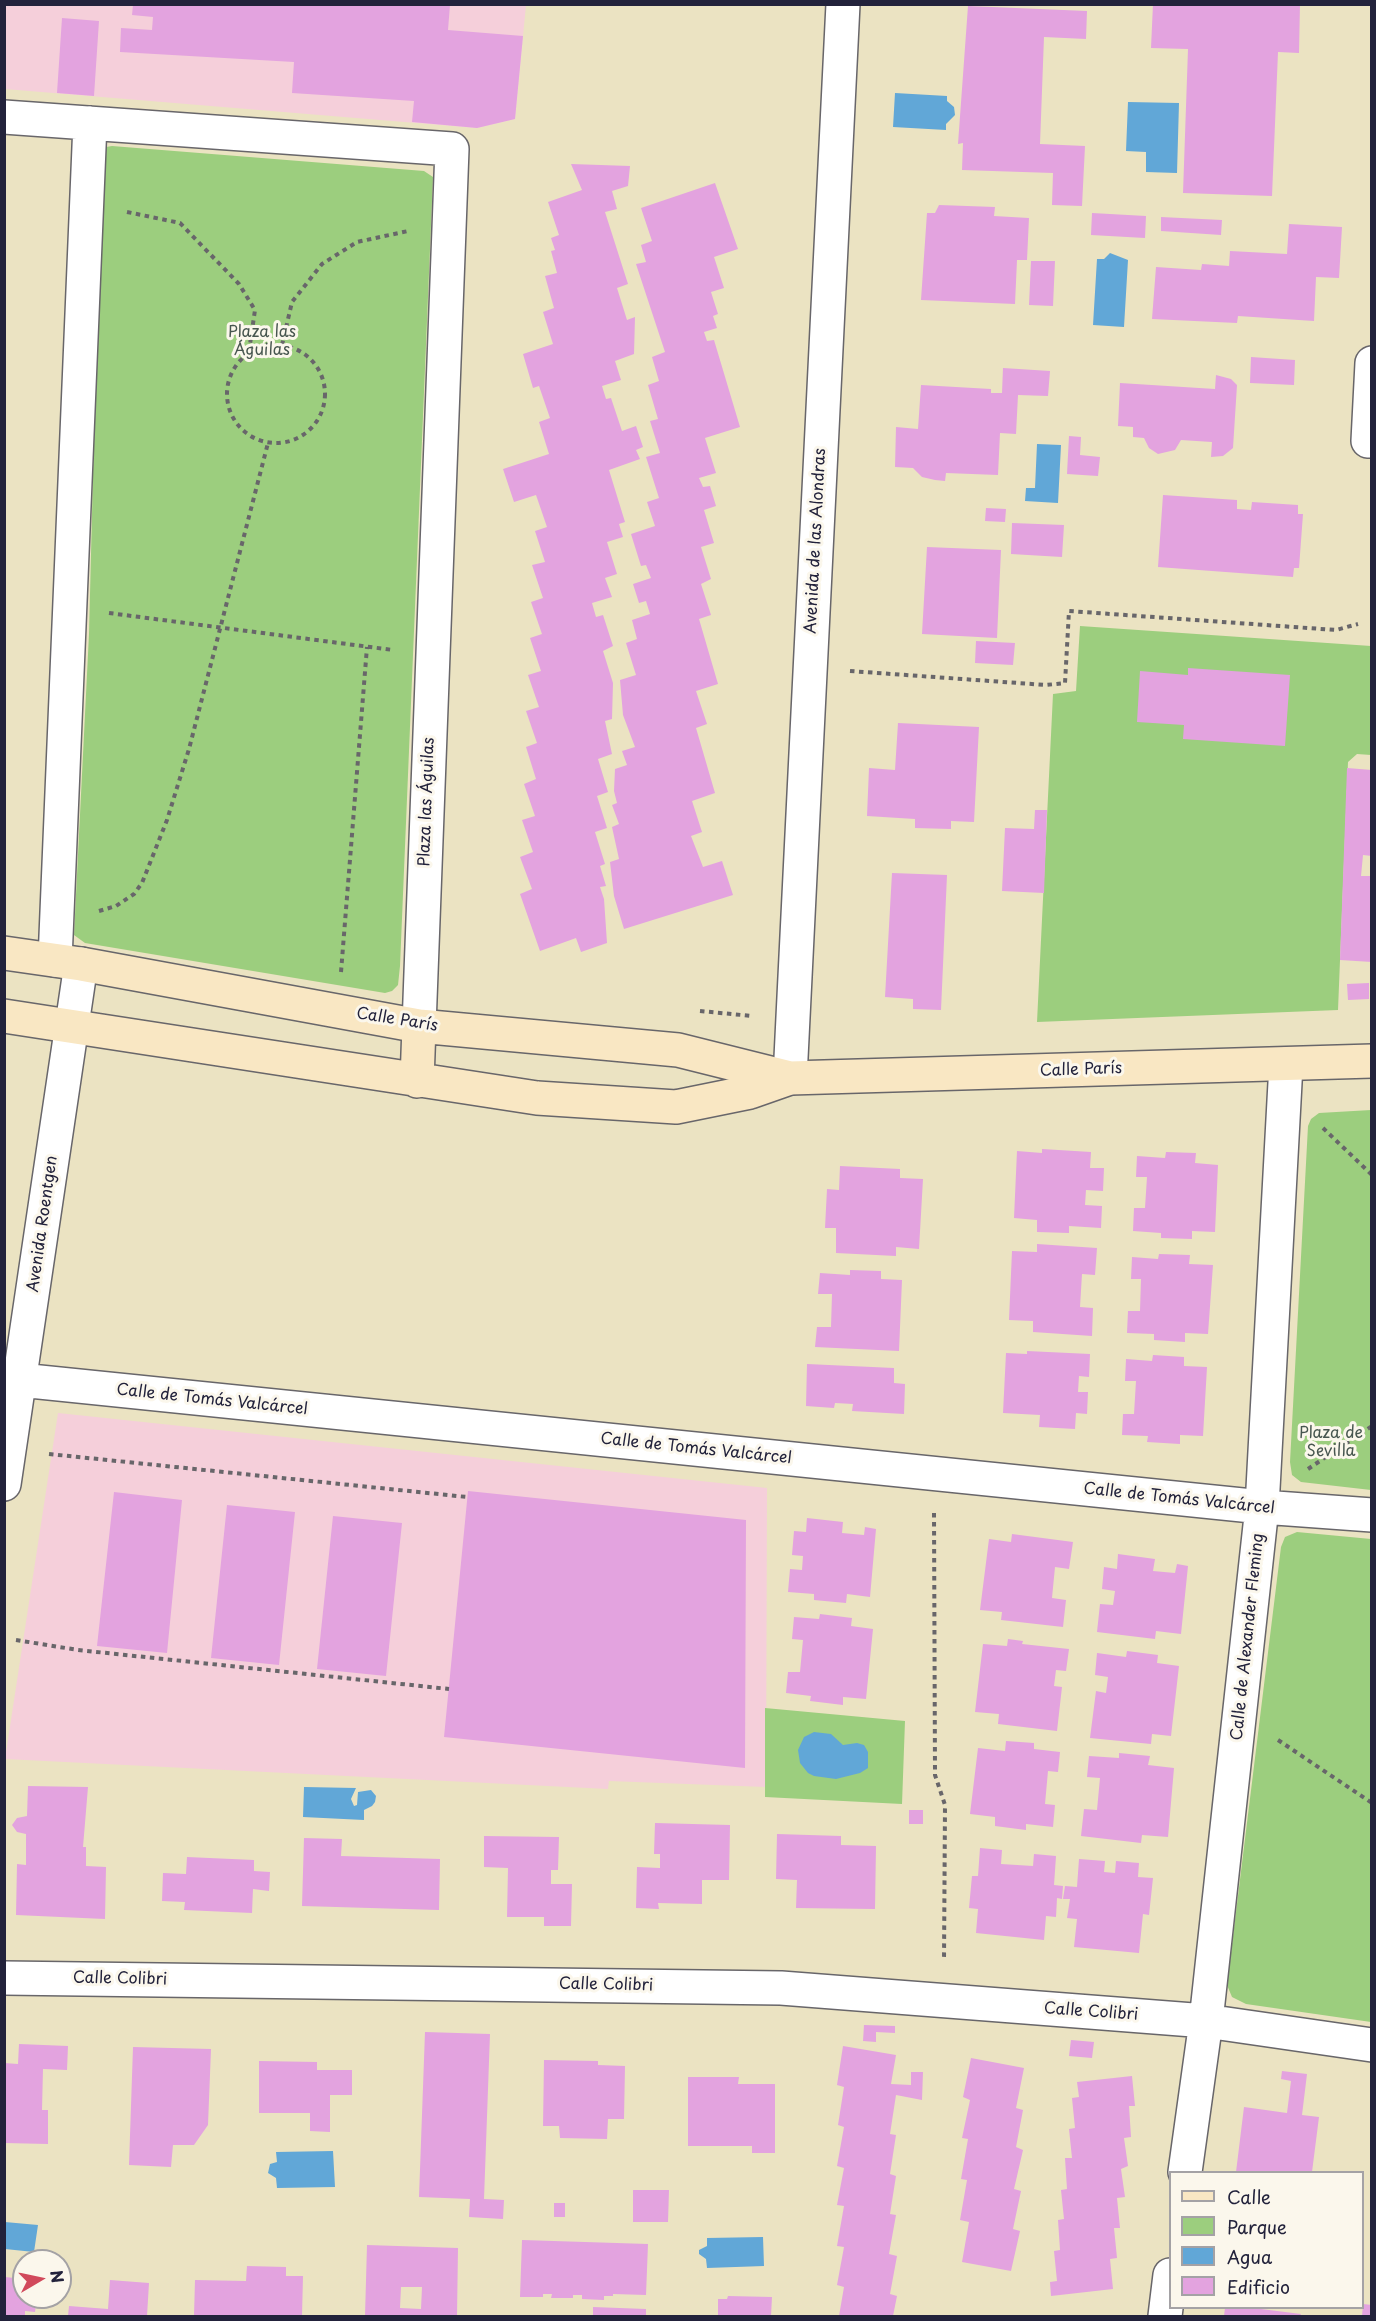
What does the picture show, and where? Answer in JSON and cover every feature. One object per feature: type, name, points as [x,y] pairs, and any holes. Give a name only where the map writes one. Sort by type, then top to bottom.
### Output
[{"type":"main road","name":"Calle París","points":[[4,953],[68,962],[418,1026],[678,1050],[790,1078],[1371,1061]]},
{"type":"main road","name":"Calle París","points":[[4,1016],[537,1098],[676,1107],[750,1092],[790,1078]]},
{"type":"main road","points":[[417,1081],[418,1026]]},
{"type":"street","name":"Avenida de las Alondras","points":[[790,1078],[843,4]]},
{"type":"street","name":"Plaza las Águilas","points":[[4,117],[452,149],[418,1026]]},
{"type":"street","points":[[68,962],[69,608],[90,123]]},
{"type":"street","points":[[1371,363],[1368,441],[1371,441]]},
{"type":"street","name":"Avenida Roentgen","points":[[4,1484],[73,1026],[68,962]]},
{"type":"street","name":"Calle de Alexander Fleming","points":[[1185,2171],[1206,2021],[1262,1508],[1286,1064]]},
{"type":"street","name":"Calle de Tomás Valcárcel","points":[[20,1380],[1262,1508],[1371,1515]]},
{"type":"street","name":"Calle Colibri","points":[[4,1978],[781,1988],[1206,2021],[1371,2045]]},
{"type":"street","points":[[1165,2316],[1169,2283]]},
{"type":"path","points":[[87,200],[180,223],[239,284],[255,310],[249,352]]},
{"type":"path","points":[[282,345],[292,302],[322,264],[357,242],[449,224]]},
{"type":"path","points":[[265,345],[282,345],[302,351],[314,362],[323,377],[326,394],[323,411],[308,431],[286,443],[268,443],[247,433],[235,421],[228,405],[230,376],[239,361],[249,352],[265,345]]},
{"type":"path","points":[[94,913],[126,901],[142,883],[178,789],[268,443]]},
{"type":"path","points":[[69,608],[432,654]]},
{"type":"path","points":[[847,671],[1046,685],[1065,683],[1069,611],[1336,630],[1358,624]]},
{"type":"path","points":[[341,975],[367,647]]},
{"type":"path","points":[[1320,1126],[1371,1175]]},
{"type":"path","points":[[1301,1474],[1371,1426]]},
{"type":"path","points":[[45,1454],[467,1497]]},
{"type":"path","points":[[934,1509],[935,1775],[945,1805],[944,1968]]},
{"type":"path","points":[[16,1640],[78,1650],[449,1689]]},
{"type":"path","points":[[1240,1713],[1371,1803]]},
{"type":"shaded area","points":[[4,5],[526,5],[515,119],[477,128],[5,89]]},
{"type":"shaded area","points":[[58,1413],[767,1488],[766,1787],[609,1781],[608,1789],[5,1759]]},
{"type":"green space","name":"Plaza las Águilas","points":[[106,147],[424,171],[433,177],[400,966],[398,985],[392,991],[385,993],[85,943],[74,935],[89,634],[101,154]]},
{"type":"green space","points":[[1080,626],[1371,646],[1371,755],[1357,754],[1348,762],[1338,1010],[1037,1022],[1053,694],[1076,691]]},
{"type":"green space","name":"Plaza de Sevilla","points":[[1372,1110],[1371,1490],[1301,1482],[1292,1475],[1290,1462],[1308,1126],[1311,1119],[1319,1113]]},
{"type":"green space","points":[[1297,1532],[1371,1539],[1371,2022],[1246,2004],[1232,1997],[1227,1985],[1281,1547],[1285,1537]]},
{"type":"green space","points":[[765,1708],[905,1721],[902,1804],[765,1797]]},
{"type":"water","points":[[895,93],[947,96],[947,101],[954,107],[955,115],[946,124],[946,130],[893,127]]},
{"type":"water","points":[[1128,102],[1179,103],[1177,173],[1146,172],[1146,152],[1126,151]]},
{"type":"water","points":[[1110,253],[1128,260],[1124,327],[1093,325],[1097,259],[1104,259]]},
{"type":"water","points":[[1037,444],[1061,445],[1058,503],[1025,501],[1026,488],[1035,488]]},
{"type":"water","points":[[814,1732],[831,1734],[843,1745],[857,1743],[864,1745],[868,1752],[868,1768],[860,1773],[836,1779],[808,1773],[800,1763],[798,1750],[804,1737]]},
{"type":"water","points":[[304,1787],[356,1788],[351,1799],[354,1806],[357,1805],[358,1792],[371,1790],[376,1796],[375,1802],[364,1810],[364,1820],[303,1817]]},
{"type":"water","points":[[333,2151],[335,2187],[277,2188],[276,2178],[268,2173],[270,2164],[277,2162],[276,2152]]},
{"type":"water","points":[[5,2222],[38,2225],[34,2249],[5,2249]]},
{"type":"water","points":[[763,2237],[764,2266],[707,2268],[706,2259],[699,2254],[699,2250],[707,2246],[707,2238]]},
{"type":"building","points":[[1153,4],[1300,4],[1299,53],[1278,52],[1272,196],[1183,193],[1188,49],[1151,48]]},
{"type":"building","points":[[133,5],[450,5],[448,30],[523,36],[515,119],[477,128],[412,122],[414,101],[292,93],[294,62],[120,52],[121,28],[152,30],[153,17],[132,15]]},
{"type":"building","points":[[968,6],[1087,11],[1086,39],[1044,37],[1040,144],[1085,146],[1082,206],[1052,205],[1053,173],[962,170],[963,143],[958,144]]},
{"type":"building","points":[[62,18],[99,21],[94,96],[57,93]]},
{"type":"building","points":[[571,164],[630,166],[628,186],[612,191],[617,209],[605,212],[628,284],[617,288],[627,320],[635,317],[634,354],[615,361],[621,380],[602,386],[606,399],[611,398],[622,431],[636,426],[643,447],[636,450],[640,459],[609,470],[625,522],[619,524],[623,537],[607,542],[617,574],[605,578],[612,597],[592,603],[596,617],[603,615],[613,646],[603,651],[613,683],[612,719],[605,721],[612,754],[598,759],[608,792],[597,796],[607,828],[595,832],[605,864],[600,866],[606,886],[600,887],[604,899],[607,943],[581,952],[576,938],[540,951],[520,894],[532,889],[520,857],[533,852],[522,820],[535,816],[524,784],[536,779],[526,747],[537,743],[526,711],[539,707],[528,675],[541,671],[530,638],[542,634],[531,602],[543,598],[532,565],[545,562],[535,531],[547,527],[536,495],[514,502],[503,469],[549,454],[539,422],[550,418],[539,386],[533,388],[523,354],[553,344],[543,312],[554,308],[545,276],[557,273],[551,251],[555,250],[551,238],[559,235],[548,202],[582,190]]},
{"type":"building","points":[[715,183],[738,249],[714,257],[724,288],[711,292],[718,314],[713,316],[717,328],[704,332],[707,341],[714,340],[740,427],[705,438],[716,473],[699,478],[703,487],[710,486],[716,506],[704,510],[714,543],[701,547],[711,579],[701,584],[711,615],[699,619],[718,684],[696,691],[707,724],[696,728],[715,793],[692,801],[702,832],[691,836],[703,867],[722,861],[733,895],[624,929],[614,896],[610,862],[619,859],[612,827],[619,824],[612,805],[617,803],[614,791],[615,769],[627,765],[622,751],[635,747],[623,715],[620,680],[636,675],[626,643],[637,639],[632,620],[650,614],[646,601],[639,603],[633,584],[651,578],[646,565],[641,566],[631,534],[655,526],[647,502],[659,498],[646,457],[660,453],[650,421],[658,419],[648,385],[659,381],[652,357],[665,352],[636,264],[646,262],[641,245],[652,241],[641,208]]},
{"type":"building","points":[[939,205],[995,207],[994,216],[1029,218],[1027,260],[1017,260],[1015,304],[921,300],[927,213],[935,213]]},
{"type":"building","points":[[1092,213],[1146,216],[1145,238],[1091,235]]},
{"type":"building","points":[[1161,217],[1222,220],[1221,235],[1161,231]]},
{"type":"building","points":[[1289,224],[1342,227],[1339,278],[1316,277],[1314,321],[1238,316],[1237,323],[1152,319],[1156,267],[1201,270],[1202,264],[1229,266],[1230,251],[1287,254]]},
{"type":"building","points":[[1031,261],[1055,261],[1053,306],[1029,305]]},
{"type":"building","points":[[1251,357],[1295,360],[1294,385],[1250,383]]},
{"type":"building","points":[[1003,368],[1050,371],[1048,396],[1018,395],[1016,434],[1000,433],[998,475],[946,473],[945,481],[922,477],[913,468],[895,467],[896,427],[918,429],[921,385],[991,389],[991,393],[1002,393]]},
{"type":"building","points":[[1216,375],[1231,379],[1237,385],[1233,448],[1223,456],[1211,457],[1212,442],[1181,440],[1175,450],[1158,454],[1149,448],[1144,438],[1133,437],[1133,427],[1118,426],[1120,383],[1215,389]]},
{"type":"building","points":[[1069,436],[1081,437],[1080,455],[1100,457],[1098,476],[1067,474]]},
{"type":"building","points":[[1163,495],[1237,500],[1237,509],[1251,510],[1252,502],[1298,505],[1298,514],[1303,514],[1299,568],[1294,568],[1293,577],[1158,567]]},
{"type":"building","points":[[986,508],[1006,509],[1005,522],[985,521]]},
{"type":"building","points":[[1012,523],[1064,525],[1062,557],[1011,554]]},
{"type":"building","points":[[927,547],[1001,550],[997,638],[922,634]]},
{"type":"building","points":[[976,641],[1015,643],[1013,665],[975,663]]},
{"type":"building","points":[[1188,668],[1290,675],[1285,746],[1183,739],[1184,725],[1137,722],[1140,671],[1188,675]]},
{"type":"building","points":[[898,723],[979,727],[974,822],[951,821],[951,829],[915,828],[915,819],[867,816],[869,768],[895,770]]},
{"type":"building","points":[[1347,768],[1372,770],[1372,856],[1363,855],[1361,876],[1372,876],[1372,962],[1340,960]]},
{"type":"building","points":[[1035,810],[1047,810],[1044,893],[1002,891],[1005,828],[1034,829]]},
{"type":"building","points":[[892,873],[947,875],[941,1010],[913,1009],[913,999],[885,997]]},
{"type":"building","points":[[1369,983],[1369,999],[1348,1000],[1347,984]]},
{"type":"building","points":[[1042,1149],[1091,1152],[1090,1168],[1104,1168],[1103,1191],[1086,1190],[1085,1205],[1102,1206],[1101,1228],[1069,1226],[1069,1233],[1037,1232],[1037,1220],[1014,1218],[1017,1151],[1042,1153]]},
{"type":"building","points":[[1166,1152],[1196,1153],[1195,1163],[1218,1165],[1215,1232],[1192,1231],[1192,1239],[1161,1238],[1161,1233],[1133,1231],[1134,1208],[1145,1208],[1147,1177],[1136,1177],[1137,1156],[1165,1158]]},
{"type":"building","points":[[840,1166],[900,1169],[900,1178],[923,1179],[919,1249],[896,1247],[896,1256],[836,1253],[836,1228],[825,1228],[827,1189],[839,1190]]},
{"type":"building","points":[[1037,1244],[1097,1248],[1095,1275],[1082,1274],[1080,1307],[1093,1308],[1092,1336],[1033,1332],[1033,1321],[1009,1320],[1012,1251],[1037,1252]]},
{"type":"building","points":[[1159,1254],[1190,1255],[1189,1264],[1213,1265],[1208,1334],[1185,1333],[1185,1342],[1154,1340],[1154,1334],[1127,1333],[1128,1311],[1140,1311],[1141,1279],[1131,1279],[1132,1257],[1158,1259]]},
{"type":"building","points":[[850,1270],[881,1271],[881,1279],[902,1280],[899,1351],[815,1347],[817,1327],[831,1327],[832,1294],[818,1294],[820,1273],[850,1275]]},
{"type":"building","points":[[1027,1351],[1090,1354],[1089,1377],[1079,1376],[1078,1392],[1088,1392],[1087,1414],[1076,1413],[1075,1429],[1039,1427],[1040,1415],[1003,1413],[1006,1353],[1027,1354]]},
{"type":"building","points":[[1153,1355],[1184,1357],[1184,1366],[1207,1367],[1203,1436],[1180,1435],[1180,1444],[1147,1442],[1148,1436],[1122,1435],[1123,1414],[1134,1414],[1136,1381],[1125,1381],[1126,1359],[1152,1361]]},
{"type":"building","points":[[807,1364],[894,1368],[894,1383],[905,1384],[904,1414],[852,1411],[853,1404],[835,1403],[834,1408],[806,1406]]},
{"type":"building","points":[[468,1491],[746,1520],[745,1768],[444,1737]]},
{"type":"building","points":[[114,1492],[182,1500],[167,1653],[97,1646]]},
{"type":"building","points":[[227,1505],[295,1512],[279,1665],[211,1658]]},
{"type":"building","points":[[333,1516],[402,1523],[386,1676],[317,1669]]},
{"type":"building","points":[[807,1518],[843,1522],[842,1533],[864,1535],[865,1527],[876,1529],[870,1597],[847,1594],[846,1603],[814,1600],[814,1594],[788,1592],[790,1569],[802,1570],[803,1556],[792,1555],[794,1531],[806,1532]]},
{"type":"building","points":[[1012,1534],[1073,1542],[1069,1569],[1055,1567],[1052,1598],[1066,1600],[1063,1627],[1001,1620],[1002,1612],[980,1610],[989,1539],[1011,1542]]},
{"type":"building","points":[[1118,1554],[1155,1559],[1153,1571],[1175,1573],[1177,1564],[1188,1566],[1181,1634],[1156,1631],[1155,1639],[1097,1632],[1100,1604],[1113,1605],[1115,1591],[1102,1589],[1104,1567],[1117,1569]]},
{"type":"building","points":[[820,1614],[852,1618],[851,1626],[873,1629],[866,1699],[843,1697],[843,1705],[810,1701],[811,1696],[786,1693],[788,1672],[800,1672],[803,1640],[792,1639],[794,1617],[819,1619]]},
{"type":"building","points":[[1008,1639],[1023,1641],[1022,1644],[1069,1649],[1066,1671],[1056,1670],[1054,1686],[1062,1687],[1057,1731],[998,1724],[999,1714],[975,1712],[983,1644],[1007,1646]]},
{"type":"building","points":[[1127,1651],[1158,1655],[1157,1663],[1179,1666],[1171,1736],[1152,1734],[1151,1744],[1090,1738],[1096,1691],[1106,1693],[1108,1677],[1095,1675],[1097,1653],[1126,1657]]},
{"type":"building","points":[[1006,1741],[1034,1743],[1034,1749],[1060,1752],[1058,1772],[1048,1771],[1045,1804],[1055,1805],[1053,1827],[1026,1824],[1026,1830],[995,1826],[995,1817],[970,1814],[978,1748],[1005,1751]]},
{"type":"building","points":[[1119,1753],[1150,1756],[1148,1765],[1174,1768],[1168,1837],[1142,1835],[1141,1843],[1081,1836],[1084,1809],[1097,1810],[1100,1778],[1087,1777],[1089,1756],[1119,1758]]},
{"type":"building","points":[[28,1786],[88,1787],[83,1847],[86,1847],[86,1866],[106,1867],[105,1919],[16,1915],[17,1864],[26,1865],[26,1834],[17,1832],[12,1825],[17,1818],[27,1816]]},
{"type":"building","points":[[909,1810],[923,1810],[923,1824],[909,1824]]},
{"type":"building","points":[[655,1823],[730,1825],[729,1880],[702,1880],[702,1904],[658,1903],[659,1909],[636,1908],[637,1867],[660,1868],[660,1854],[654,1854]]},
{"type":"building","points":[[777,1834],[841,1836],[841,1845],[876,1846],[875,1909],[796,1908],[797,1880],[776,1879]]},
{"type":"building","points":[[484,1836],[559,1837],[558,1870],[551,1870],[551,1884],[572,1884],[571,1926],[544,1926],[544,1917],[507,1917],[508,1868],[484,1867]]},
{"type":"building","points":[[304,1838],[342,1839],[341,1856],[440,1859],[439,1910],[302,1906]]},
{"type":"building","points":[[980,1848],[1002,1850],[1001,1864],[1033,1866],[1034,1854],[1056,1856],[1054,1885],[1063,1886],[1062,1899],[1057,1898],[1056,1917],[1046,1916],[1044,1940],[976,1933],[978,1909],[969,1908],[972,1876],[978,1876]]},
{"type":"building","points":[[187,1857],[254,1860],[254,1871],[270,1872],[269,1891],[253,1889],[252,1913],[184,1910],[185,1902],[162,1901],[163,1873],[186,1874]]},
{"type":"building","points":[[1079,1859],[1105,1861],[1104,1872],[1115,1873],[1116,1861],[1139,1863],[1138,1877],[1153,1878],[1149,1915],[1143,1914],[1139,1953],[1074,1947],[1077,1919],[1067,1918],[1070,1899],[1063,1899],[1065,1886],[1077,1887]]},
{"type":"building","points":[[864,2025],[895,2026],[895,2033],[876,2032],[876,2042],[863,2041]]},
{"type":"building","points":[[425,2032],[490,2034],[484,2199],[504,2200],[503,2219],[469,2217],[470,2199],[419,2197]]},
{"type":"building","points":[[1071,2040],[1094,2042],[1092,2058],[1069,2056]]},
{"type":"building","points":[[19,2044],[68,2046],[67,2070],[43,2069],[42,2110],[48,2110],[48,2144],[4,2143],[4,2063],[18,2064]]},
{"type":"building","points":[[843,2046],[896,2055],[891,2084],[911,2085],[911,2072],[923,2072],[922,2100],[896,2095],[890,2134],[896,2135],[890,2174],[896,2176],[890,2214],[896,2215],[889,2254],[897,2256],[890,2294],[897,2296],[893,2316],[839,2316],[844,2287],[837,2285],[844,2247],[837,2246],[844,2206],[837,2205],[844,2168],[837,2166],[844,2127],[838,2125],[844,2087],[837,2085]]},
{"type":"building","points":[[133,2047],[211,2049],[208,2125],[194,2145],[173,2145],[171,2167],[129,2165]]},
{"type":"building","points":[[971,2058],[1024,2068],[1016,2108],[1023,2110],[1016,2147],[1023,2150],[1014,2189],[1021,2191],[1013,2229],[1020,2231],[1011,2271],[962,2262],[969,2222],[960,2220],[967,2180],[961,2179],[968,2139],[962,2138],[970,2100],[963,2097]]},
{"type":"building","points":[[544,2060],[598,2061],[598,2065],[625,2066],[624,2119],[608,2119],[607,2139],[560,2138],[559,2126],[543,2126]]},
{"type":"building","points":[[259,2061],[317,2062],[317,2070],[352,2070],[352,2095],[330,2095],[330,2132],[310,2131],[310,2113],[259,2113]]},
{"type":"building","points":[[1282,2071],[1307,2074],[1302,2115],[1319,2117],[1312,2171],[1236,2171],[1244,2107],[1287,2113],[1291,2081],[1281,2079]]},
{"type":"building","points":[[1132,2076],[1135,2106],[1129,2106],[1131,2137],[1124,2138],[1128,2166],[1121,2169],[1125,2197],[1117,2198],[1120,2228],[1114,2228],[1117,2258],[1110,2259],[1113,2289],[1051,2296],[1050,2282],[1057,2281],[1054,2251],[1060,2250],[1058,2220],[1064,2219],[1061,2190],[1067,2189],[1065,2158],[1072,2158],[1069,2129],[1075,2128],[1072,2098],[1079,2097],[1077,2082]]},
{"type":"building","points":[[688,2077],[739,2077],[738,2084],[775,2084],[775,2153],[752,2153],[752,2146],[688,2146]]},
{"type":"building","points":[[633,2190],[669,2190],[668,2222],[633,2222]]},
{"type":"building","points":[[554,2203],[565,2203],[565,2217],[554,2217]]},
{"type":"building","points":[[522,2240],[648,2244],[646,2295],[613,2294],[613,2296],[604,2296],[604,2300],[582,2299],[582,2295],[573,2295],[573,2298],[551,2298],[552,2294],[543,2294],[543,2297],[520,2297]]},
{"type":"building","points":[[367,2245],[458,2248],[457,2316],[365,2316]],"holes":[[[401,2287],[422,2287],[421,2309],[400,2308]]]},
{"type":"building","points":[[247,2266],[286,2267],[286,2276],[303,2276],[302,2316],[194,2316],[195,2280],[246,2281]]},
{"type":"building","points":[[5,2277],[12,2278],[12,2309],[35,2309],[35,2312],[25,2311],[25,2316],[5,2316]]},
{"type":"building","points":[[110,2280],[149,2283],[147,2316],[68,2316],[69,2309],[72,2309],[72,2306],[108,2309]]},
{"type":"building","points":[[728,2296],[772,2297],[771,2316],[718,2316],[718,2299],[727,2299]]},
{"type":"building","points":[[1364,2304],[1372,2305],[1372,2316],[1362,2316]]},
{"type":"building","points":[[593,2307],[646,2309],[646,2316],[593,2316]]},
{"type":"building","points":[[1225,2309],[1261,2309],[1301,2314],[1300,2316],[1224,2316]]}]
